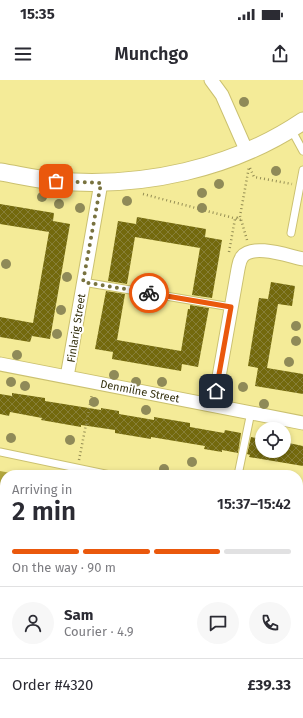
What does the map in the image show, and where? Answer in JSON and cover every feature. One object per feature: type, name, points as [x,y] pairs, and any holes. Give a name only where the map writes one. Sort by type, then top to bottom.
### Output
[{"type":"street","points":[[211,80],[222,95],[248,159]]},
{"type":"street","points":[[0,172],[56,181],[101,183],[169,176],[248,159],[297,125]]},
{"type":"street","name":"Finlarig Street","points":[[67,378],[101,183]]},
{"type":"street","points":[[214,405],[239,262],[242,256],[250,251],[262,250],[303,259]]},
{"type":"street","name":"Denmilne Street","points":[[0,364],[303,423]]},
{"type":"lane","points":[[297,125],[303,151]]},
{"type":"lane","points":[[291,233],[303,170]]},
{"type":"lane","points":[[83,282],[231,307]]},
{"type":"lane","points":[[239,470],[251,412]]},
{"type":"lane","points":[[0,452],[87,470]]},
{"type":"path","points":[[248,159],[240,216],[250,251]]},
{"type":"path","points":[[254,177],[300,186]]},
{"type":"path","points":[[138,193],[241,220]]},
{"type":"path","points":[[229,253],[235,219],[240,216]]},
{"type":"path","points":[[78,468],[94,383]]},
{"type":"building","points":[[0,204],[54,213],[53,221],[70,224],[50,339],[32,336],[30,342],[0,337],[0,317],[33,323],[49,232],[0,224]]},
{"type":"building","points":[[137,217],[206,229],[205,237],[222,240],[212,298],[192,295],[200,248],[135,237],[127,284],[108,281],[118,221],[136,224]]},
{"type":"building","points":[[271,282],[295,286],[292,306],[278,304],[267,368],[303,374],[303,394],[255,386],[258,368],[248,366],[259,298],[268,299]]},
{"type":"building","points":[[106,291],[125,294],[117,340],[181,351],[190,305],[209,308],[198,367],[182,364],[181,371],[112,359],[113,352],[95,349]]},
{"type":"building","points":[[12,393],[45,398],[45,401],[101,410],[101,408],[119,411],[119,414],[154,420],[154,417],[190,423],[190,427],[224,433],[225,430],[241,433],[238,453],[204,449],[205,446],[151,437],[151,439],[115,433],[115,430],[81,425],[81,427],[41,420],[42,418],[10,412],[9,416],[0,414],[0,394],[12,396]]},
{"type":"building","points":[[251,437],[255,438],[255,458],[249,457],[250,455],[247,454]]},
{"type":"building","points":[[291,443],[303,446],[303,466],[255,458],[291,458]]},
{"type":"way so far","points":[[56,181],[101,183],[83,282],[149,293]]},
{"type":"route","points":[[149,293],[231,307],[216,391]]}]
